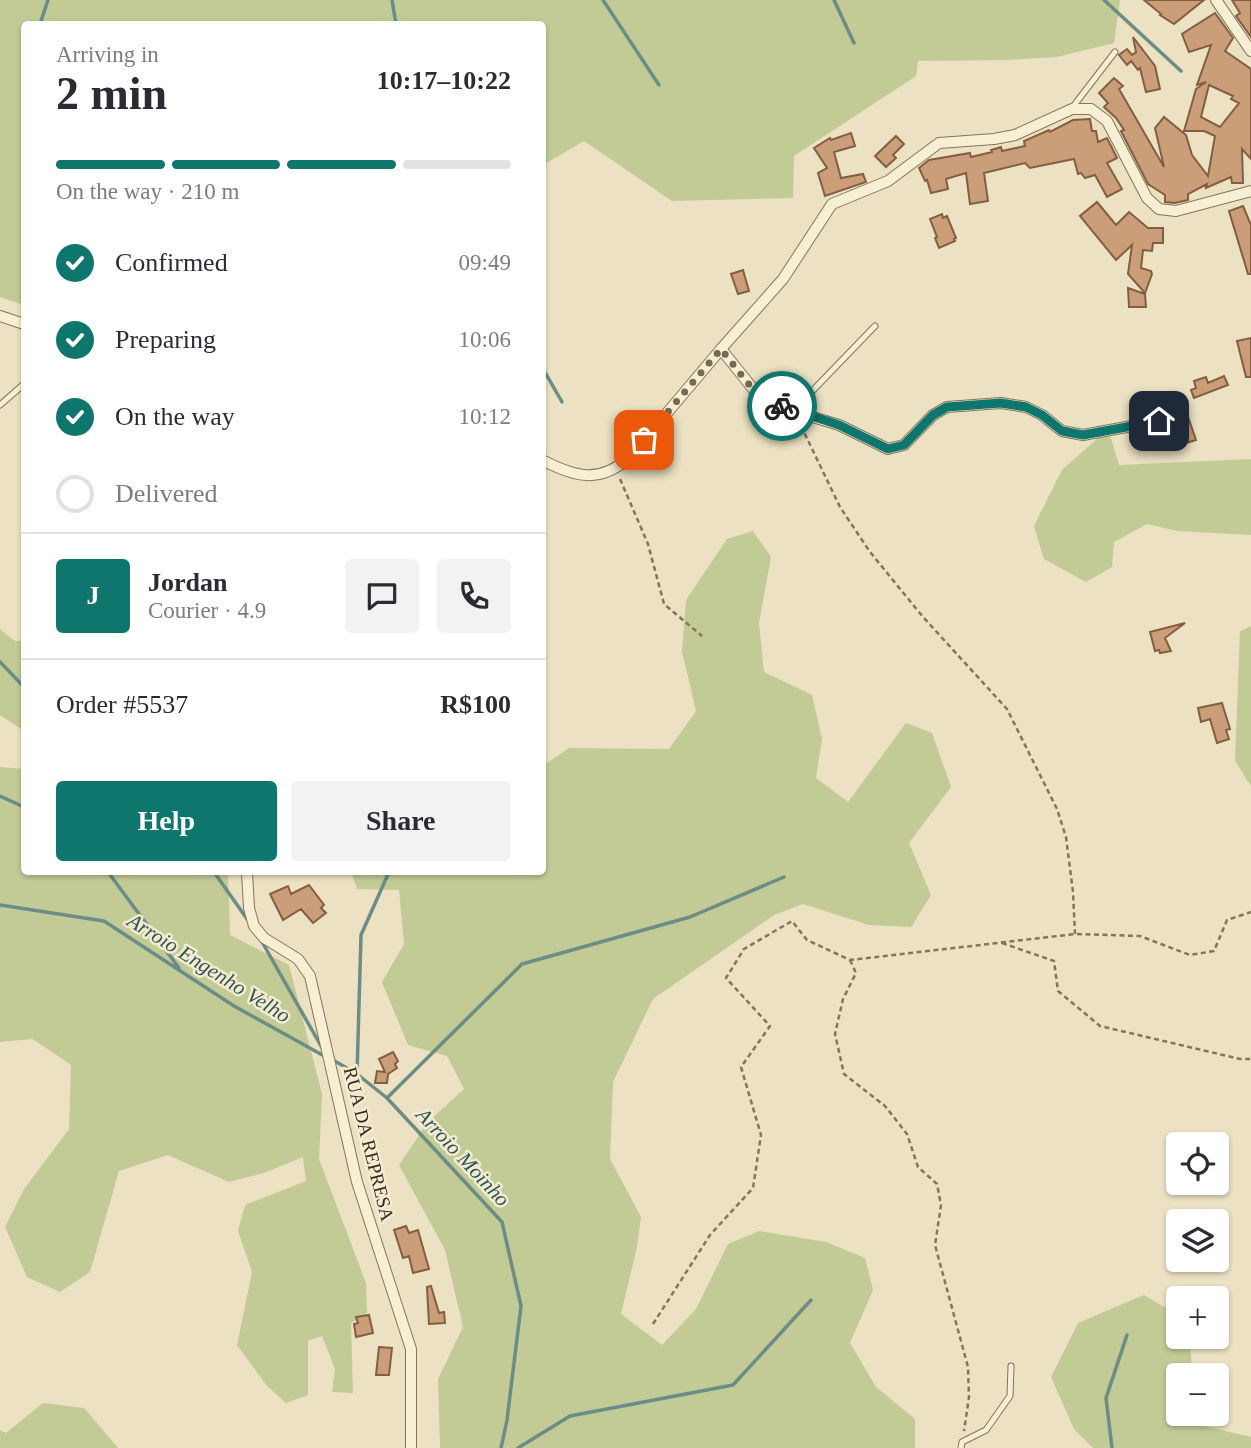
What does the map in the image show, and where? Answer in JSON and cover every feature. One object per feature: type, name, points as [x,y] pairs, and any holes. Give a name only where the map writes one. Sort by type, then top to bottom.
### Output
[{"type":"street","points":[[1216,0],[1251,51]]},
{"type":"street","points":[[546,462],[563,471],[589,477],[616,470],[783,279],[832,204],[888,181],[939,143],[1016,135],[1072,109],[1091,109],[1107,121],[1147,198],[1159,208],[1177,211],[1251,191]]},
{"type":"street","points":[[0,316],[21,323]]},
{"type":"street","points":[[721,349],[758,396],[793,411],[839,425],[888,449],[904,445],[933,415],[947,407],[1001,403],[1026,407],[1042,415],[1062,431],[1083,435],[1159,421]]},
{"type":"street","name":"RUA DA REPRESA","points":[[247,875],[249,908],[254,926],[264,938],[298,959],[310,976],[357,1182],[411,1349],[411,1448]]},
{"type":"lane","points":[[1072,109],[1115,52]]},
{"type":"lane","points":[[793,411],[875,326]]},
{"type":"lane","points":[[0,405],[21,387]]},
{"type":"lane","points":[[961,1445],[986,1430],[1010,1396],[1010,1366]]},
{"type":"path","points":[[793,411],[840,507],[870,552],[923,617],[1007,709],[1057,809],[1066,837],[1073,892],[1074,934]]},
{"type":"path","points":[[616,470],[648,544],[664,604],[702,636]]},
{"type":"path","points":[[653,1324],[710,1235],[753,1188],[761,1135],[741,1067],[770,1026],[726,978],[744,949],[792,920],[807,940],[850,960],[1074,934],[1140,936],[1190,956],[1214,951],[1227,920],[1251,912]]},
{"type":"path","points":[[1000,943],[1054,961],[1058,991],[1100,1026],[1240,1059],[1251,1059]]},
{"type":"path","points":[[850,960],[856,973],[843,999],[835,1034],[844,1074],[885,1106],[907,1134],[918,1167],[937,1184],[941,1205],[934,1245],[968,1367],[970,1397],[961,1445]]},
{"type":"green space","points":[[0,0],[1120,0],[1114,43],[1057,57],[918,61],[916,76],[794,156],[793,198],[672,201],[584,141],[546,163],[546,21],[21,21],[21,304],[0,297]]},
{"type":"green space","points":[[1110,435],[1119,465],[1251,459],[1251,535],[1177,531],[1147,524],[1114,542],[1112,567],[1086,582],[1044,559],[1034,526],[1062,470],[1099,437]]},
{"type":"green space","points":[[753,531],[771,557],[759,623],[764,672],[812,695],[822,739],[816,778],[848,802],[906,723],[932,733],[951,787],[909,843],[931,895],[911,927],[869,925],[803,904],[774,915],[653,999],[613,1082],[610,1159],[641,1217],[637,1247],[621,1314],[662,1345],[696,1309],[728,1244],[759,1231],[826,1242],[865,1258],[873,1290],[850,1343],[876,1387],[915,1419],[915,1448],[440,1448],[438,1379],[463,1327],[445,1250],[399,1165],[428,1122],[464,1089],[447,1056],[408,1045],[382,982],[404,944],[399,890],[357,889],[352,875],[546,875],[546,764],[569,748],[669,749],[696,711],[682,651],[686,600],[727,539]]},
{"type":"green space","points":[[1251,626],[1251,786],[1235,761],[1240,631]]},
{"type":"green space","points":[[0,629],[15,641],[21,641],[21,729],[0,715]]},
{"type":"green space","points":[[0,767],[21,769],[21,875],[228,875],[230,935],[289,965],[322,1094],[319,1159],[366,1283],[367,1313],[351,1323],[353,1393],[332,1392],[335,1369],[322,1336],[308,1341],[308,1395],[286,1403],[267,1386],[237,1345],[252,1272],[238,1231],[245,1205],[306,1181],[303,1157],[264,1173],[229,1182],[168,1155],[119,1171],[90,1272],[60,1292],[27,1277],[5,1227],[24,1189],[69,1129],[71,1065],[33,1039],[0,1042]]},
{"type":"green space","points":[[1144,1295],[1166,1308],[1166,1349],[1191,1349],[1191,1363],[1166,1363],[1166,1426],[1204,1426],[1251,1437],[1251,1448],[1093,1448],[1074,1429],[1051,1377],[1078,1323]]},
{"type":"green space","points":[[43,1403],[84,1408],[118,1448],[0,1448],[0,1430],[6,1433]]},
{"type":"building","points":[[1144,0],[1204,0],[1174,24]]},
{"type":"building","points":[[1232,0],[1251,0],[1251,37],[1236,16],[1240,13]]},
{"type":"building","points":[[1215,13],[1233,38],[1225,51],[1251,69],[1251,159],[1242,149],[1243,183],[1232,183],[1231,177],[1206,188],[1207,184],[1188,194],[1188,200],[1175,203],[1165,202],[1165,195],[1148,184],[1121,131],[1124,130],[1104,107],[1108,103],[1099,93],[1114,78],[1123,86],[1119,89],[1164,167],[1155,128],[1164,117],[1186,135],[1192,155],[1208,176],[1215,136],[1204,131],[1184,131],[1196,89],[1206,82],[1197,85],[1211,45],[1189,52],[1182,34]],"holes":[[[1209,85],[1233,96],[1231,99],[1239,103],[1220,127],[1201,117]]]},
{"type":"building","points":[[1133,37],[1155,66],[1160,89],[1146,92],[1140,68],[1138,70],[1131,61],[1127,65],[1119,55],[1127,49],[1132,55],[1136,52]]},
{"type":"building","points":[[1090,119],[1098,142],[1107,138],[1117,158],[1107,163],[1122,189],[1107,197],[1095,175],[1085,178],[1081,173],[1078,174],[1074,159],[1030,168],[1025,163],[984,173],[988,201],[970,204],[966,173],[946,179],[948,189],[931,193],[919,168],[929,160],[970,153],[971,157],[1001,147],[1002,151],[1025,146],[1024,141],[1073,120]]},
{"type":"building","points":[[851,133],[855,146],[834,152],[841,178],[863,174],[866,182],[825,196],[818,173],[827,168],[814,148],[830,138],[831,140]]},
{"type":"building","points":[[896,136],[904,144],[893,155],[896,158],[886,167],[875,156]]},
{"type":"building","points":[[1097,202],[1116,225],[1129,212],[1148,228],[1163,228],[1163,243],[1153,243],[1152,251],[1143,250],[1141,268],[1151,271],[1152,274],[1145,293],[1128,274],[1132,245],[1116,260],[1080,216]]},
{"type":"building","points":[[1243,206],[1251,225],[1251,274],[1248,274],[1229,211]]},
{"type":"building","points":[[942,214],[943,218],[947,216],[956,238],[939,248],[930,219]]},
{"type":"building","points":[[743,270],[749,291],[738,294],[731,274]]},
{"type":"building","points":[[1128,288],[1145,294],[1146,307],[1129,307]]},
{"type":"building","points":[[1251,338],[1251,377],[1246,377],[1237,341]]},
{"type":"building","points":[[1224,376],[1228,385],[1194,398],[1191,390],[1196,388],[1194,381],[1206,377],[1208,383]]},
{"type":"building","points":[[1184,405],[1196,440],[1186,443],[1176,407]]},
{"type":"building","points":[[1185,623],[1165,638],[1171,651],[1155,651],[1150,632]]},
{"type":"building","points":[[1222,703],[1230,729],[1226,730],[1229,739],[1217,743],[1210,719],[1201,722],[1198,708]]},
{"type":"building","points":[[309,885],[324,905],[321,908],[326,913],[313,923],[301,909],[283,920],[270,894],[288,886],[291,894]]},
{"type":"building","points":[[393,1052],[398,1061],[395,1064],[397,1068],[388,1074],[387,1083],[375,1083],[377,1071],[385,1072],[379,1059]]},
{"type":"building","points":[[406,1226],[409,1233],[418,1230],[429,1269],[413,1273],[409,1256],[403,1258],[394,1230]]},
{"type":"building","points":[[431,1286],[439,1313],[444,1312],[445,1323],[429,1324],[427,1287]]},
{"type":"building","points":[[369,1315],[373,1333],[356,1337],[356,1317]]},
{"type":"building","points":[[379,1347],[392,1348],[389,1375],[376,1375]]},
{"type":"waterway","points":[[41,21],[48,0]]},
{"type":"waterway","points":[[392,0],[396,21]]},
{"type":"waterway","points":[[603,0],[659,85]]},
{"type":"waterway","points":[[834,0],[854,43]]},
{"type":"waterway","points":[[1104,0],[1181,71]]},
{"type":"waterway","points":[[546,374],[562,402]]},
{"type":"waterway","points":[[0,662],[21,684]]},
{"type":"waterway","points":[[0,796],[21,806]]},
{"type":"waterway","points":[[110,875],[179,968]]},
{"type":"waterway","points":[[216,875],[247,919]]},
{"type":"waterway","points":[[357,1074],[361,935],[388,875]]},
{"type":"waterway","points":[[387,1098],[522,964],[690,917],[784,877]]},
{"type":"waterway","name":"Arroio Engenho Velho","points":[[0,905],[104,921],[234,1006],[326,1057]]},
{"type":"waterway","points":[[261,940],[321,1046]]},
{"type":"waterway","name":"Arroio Moinho","points":[[333,1060],[357,1074],[387,1098],[502,1222],[521,1306],[501,1448]]},
{"type":"waterway","points":[[518,1448],[570,1416],[733,1385],[811,1300]]},
{"type":"waterway","points":[[1112,1448],[1106,1398],[1127,1335]]},
{"type":"way so far","points":[[644,440],[721,349],[758,396],[782,406]]},
{"type":"route","points":[[782,406],[839,425],[888,449],[904,445],[933,415],[947,407],[1001,403],[1026,407],[1042,415],[1062,431],[1083,435],[1159,421]]}]
